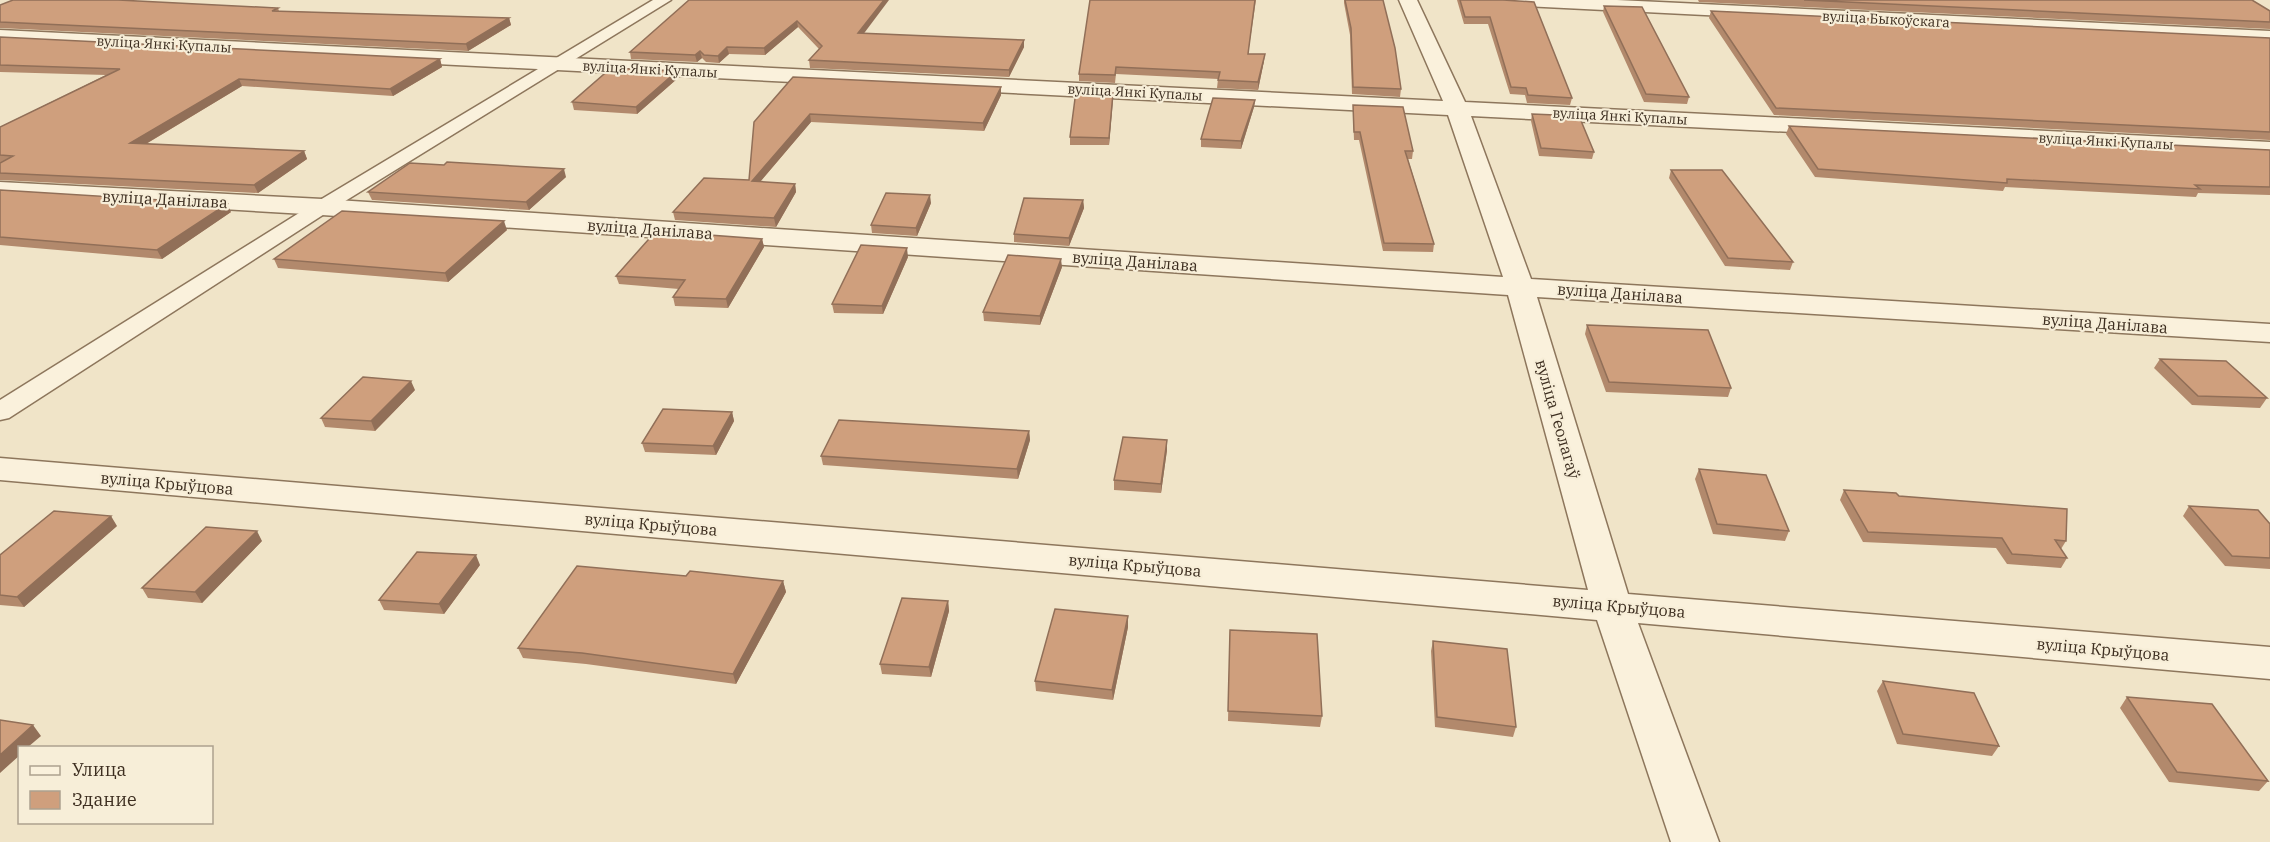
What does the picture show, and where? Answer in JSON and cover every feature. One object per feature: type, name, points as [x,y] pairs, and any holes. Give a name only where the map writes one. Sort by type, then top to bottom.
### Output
[{"type":"street","name":"вуліца Геолагаў","points":[[1408,0],[1456,108],[1520,287],[1612,606],[1695,842]]},
{"type":"street","name":"вуліца Быкоўскага","points":[[1502,0],[2270,37]]},
{"type":"street","name":"вуліца Янкі Купалы","points":[[0,36],[2270,149]]},
{"type":"street","name":"вуліца Данілава","points":[[0,189],[322,207],[1520,287],[2270,333]]},
{"type":"street","name":"вуліца Крыўцова","points":[[0,469],[2270,663]]},
{"type":"lane","points":[[0,412],[322,207],[664,0]]},
{"type":"building","points":[[13,0],[118,0],[278,8],[272,11],[509,18],[466,44],[0,22],[0,5]]},
{"type":"building","points":[[689,0],[884,0],[858,33],[1024,40],[1009,70],[809,60],[822,46],[797,21],[764,48],[727,47],[718,56],[704,55],[700,51],[695,55],[630,52]]},
{"type":"building","points":[[1090,0],[1255,0],[1248,54],[1265,54],[1258,82],[1218,80],[1220,72],[1116,67],[1115,75],[1079,74]]},
{"type":"building","points":[[1345,0],[1383,0],[1395,48],[1401,89],[1353,87],[1351,28]]},
{"type":"building","points":[[1460,0],[1534,2],[1572,98],[1528,95],[1526,88],[1511,87],[1490,17],[1465,17]]},
{"type":"building","points":[[1804,0],[2252,0],[2270,11],[2270,22]]},
{"type":"building","points":[[1604,6],[1642,7],[1689,97],[1646,94]]},
{"type":"building","points":[[1711,11],[2270,38],[2270,132],[1776,108]]},
{"type":"building","points":[[0,37],[440,59],[390,89],[239,79],[130,143],[304,151],[254,185],[0,173],[0,163],[13,156],[0,155],[0,127],[120,69],[0,65]]},
{"type":"building","points":[[611,68],[677,71],[636,107],[572,102]]},
{"type":"building","points":[[793,77],[1001,87],[983,123],[810,114],[752,181],[795,184],[774,218],[673,212],[704,178],[749,180],[754,122]]},
{"type":"building","points":[[1076,91],[1113,93],[1109,138],[1070,137]]},
{"type":"building","points":[[1213,98],[1255,100],[1241,141],[1201,139]]},
{"type":"building","points":[[1353,105],[1403,107],[1413,151],[1405,151],[1434,244],[1384,243],[1360,132],[1354,132]]},
{"type":"building","points":[[1532,114],[1579,116],[1594,152],[1541,148]]},
{"type":"building","points":[[1789,126],[2270,150],[2270,187],[2195,185],[2200,189],[2007,179],[2007,183],[1818,169]]},
{"type":"building","points":[[447,162],[564,169],[526,202],[368,192],[410,163],[444,165]]},
{"type":"building","points":[[1671,170],[1722,170],[1793,262],[1728,258]]},
{"type":"building","points":[[0,190],[227,204],[157,250],[0,237]]},
{"type":"building","points":[[886,193],[930,195],[916,228],[871,225]]},
{"type":"building","points":[[1024,198],[1083,200],[1069,238],[1014,234]]},
{"type":"building","points":[[342,211],[504,221],[445,273],[274,259]]},
{"type":"building","points":[[656,231],[762,239],[726,299],[673,297],[685,280],[616,276]]},
{"type":"building","points":[[861,245],[907,248],[882,306],[832,304]]},
{"type":"building","points":[[1008,255],[1061,259],[1040,316],[983,312]]},
{"type":"building","points":[[1587,325],[1708,330],[1731,388],[1609,382]]},
{"type":"building","points":[[2160,359],[2226,361],[2267,398],[2198,396]]},
{"type":"building","points":[[363,377],[411,381],[371,421],[321,418]]},
{"type":"building","points":[[663,409],[732,412],[713,446],[642,443]]},
{"type":"building","points":[[839,420],[1029,431],[1017,469],[821,456]]},
{"type":"building","points":[[1123,437],[1167,440],[1161,484],[1114,480]]},
{"type":"building","points":[[1699,469],[1766,475],[1789,531],[1717,524]]},
{"type":"building","points":[[1844,490],[2067,509],[2066,541],[2055,540],[2067,558],[2012,554],[2002,538],[1868,532]]},
{"type":"building","points":[[2189,506],[2258,510],[2270,524],[2270,558],[2232,556]]},
{"type":"building","points":[[54,511],[111,516],[17,597],[0,595],[0,555]]},
{"type":"building","points":[[206,527],[257,531],[195,592],[142,588]]},
{"type":"building","points":[[417,552],[476,555],[439,604],[379,600]]},
{"type":"building","points":[[577,566],[686,576],[690,571],[783,581],[733,674],[582,653],[518,648]]},
{"type":"building","points":[[902,598],[948,601],[929,667],[880,664]]},
{"type":"building","points":[[1055,609],[1128,616],[1112,690],[1035,681]]},
{"type":"building","points":[[1230,630],[1317,634],[1322,716],[1228,711]]},
{"type":"building","points":[[1433,641],[1507,649],[1516,727],[1437,717]]},
{"type":"building","points":[[1883,681],[1974,693],[1999,746],[1903,734]]},
{"type":"building","points":[[2127,697],[2212,704],[2268,781],[2177,772]]},
{"type":"building","points":[[0,720],[33,725],[0,755]]}]
